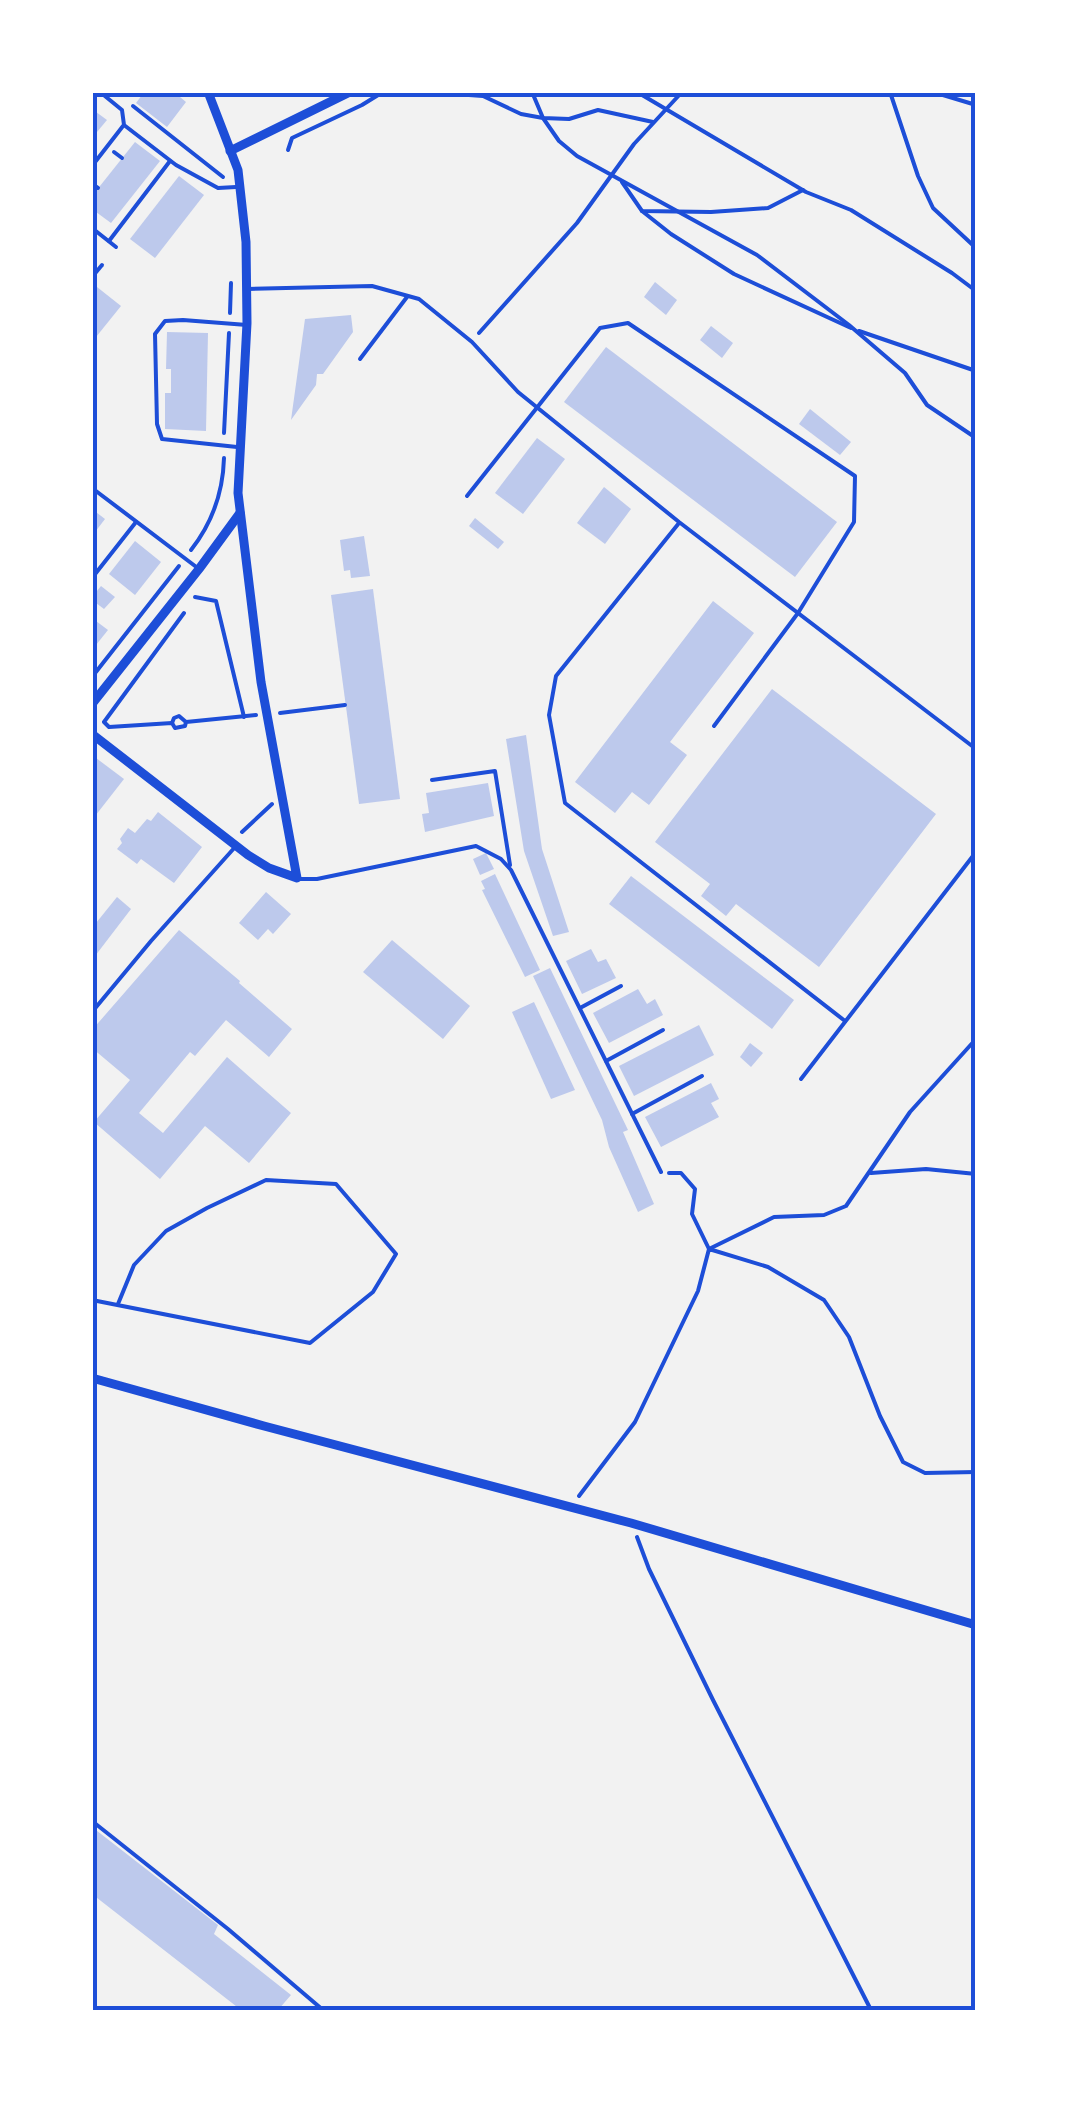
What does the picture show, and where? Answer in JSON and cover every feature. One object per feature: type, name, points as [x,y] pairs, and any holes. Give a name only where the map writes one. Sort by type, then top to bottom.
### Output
[{"type":"street","points":[[92,734],[234,844],[269,868],[297,878],[267,714],[238,493],[247,325],[240,187],[238,170],[208,92]]},
{"type":"street","points":[[230,151],[350,92]]},
{"type":"street","points":[[92,704],[240,513]]},
{"type":"street","points":[[92,1378],[570,1507],[976,1624]]},
{"type":"lane","points":[[100,92],[122,110],[124,125],[170,161],[218,188],[240,187]]},
{"type":"lane","points":[[92,166],[124,125]]},
{"type":"lane","points":[[109,241],[170,161]]},
{"type":"lane","points":[[92,228],[116,247]]},
{"type":"lane","points":[[247,289],[372,286],[419,299],[472,342],[518,392],[976,749]]},
{"type":"lane","points":[[360,358],[406,296]]},
{"type":"lane","points":[[241,447],[162,439],[157,424],[154,334],[165,321],[247,325]]},
{"type":"lane","points":[[468,496],[600,328],[628,323],[855,476],[854,522],[798,614],[714,726]]},
{"type":"lane","points":[[92,488],[199,569]]},
{"type":"lane","points":[[92,578],[136,521]]},
{"type":"lane","points":[[680,522],[556,676],[549,715],[566,803],[845,1021]]},
{"type":"lane","points":[[432,780],[495,771],[511,870]]},
{"type":"lane","points":[[92,1012],[234,844]]},
{"type":"lane","points":[[297,878],[318,879],[476,846],[501,859],[511,870],[661,1172]]},
{"type":"lane","points":[[800,1078],[976,852]]},
{"type":"lane","points":[[580,1008],[621,986]]},
{"type":"lane","points":[[606,1061],[663,1030]]},
{"type":"lane","points":[[632,1114],[702,1076]]},
{"type":"lane","points":[[92,1300],[310,1343],[373,1292],[396,1254],[336,1184],[266,1180],[166,1232],[134,1264],[118,1304]]},
{"type":"lane","points":[[92,1821],[323,2010]]},
{"type":"path","points":[[288,150],[292,138],[383,92]]},
{"type":"path","points":[[427,92],[484,96],[521,114],[543,118],[569,119],[598,110],[654,122]]},
{"type":"path","points":[[484,96],[492,92]]},
{"type":"path","points":[[532,92],[543,118],[568,149],[757,255],[906,373],[927,406],[976,438]]},
{"type":"path","points":[[637,92],[803,190],[850,210],[976,291]]},
{"type":"path","points":[[472,342],[577,223],[634,144],[682,92]]},
{"type":"path","points":[[890,92],[932,208],[976,248]]},
{"type":"path","points":[[933,92],[976,105]]},
{"type":"path","points":[[124,98],[224,177]]},
{"type":"path","points":[[619,178],[642,211],[670,234],[734,274],[855,330],[976,372]]},
{"type":"path","points":[[92,184],[98,188]]},
{"type":"path","points":[[642,211],[768,208],[803,190]]},
{"type":"path","points":[[92,277],[102,265]]},
{"type":"path","points":[[92,678],[185,559],[212,518],[220,496],[232,267]]},
{"type":"path","points":[[196,597],[216,601],[244,716]]},
{"type":"path","points":[[184,612],[104,722],[109,727],[172,723],[180,728],[186,722],[345,705]]},
{"type":"path","points":[[234,844],[282,795]]},
{"type":"path","points":[[709,1249],[774,1217],[824,1214],[846,1206],[910,1112],[976,1039]]},
{"type":"path","points":[[869,1173],[926,1169],[976,1174]]},
{"type":"path","points":[[570,1507],[635,1422],[698,1292],[709,1249],[692,1214],[695,1189],[681,1173],[661,1172]]},
{"type":"path","points":[[709,1249],[768,1267],[824,1300],[849,1337],[880,1416],[904,1462],[925,1473],[976,1472]]},
{"type":"path","points":[[631,1524],[649,1570],[871,2010]]},
{"type":"building","points":[[140,92],[174,92],[186,102],[167,127],[136,103]]},
{"type":"building","points":[[92,109],[107,120],[92,138]]},
{"type":"building","points":[[135,142],[160,161],[111,223],[92,209],[92,196]]},
{"type":"building","points":[[179,176],[204,195],[155,258],[130,239]]},
{"type":"building","points":[[655,282],[677,300],[666,315],[644,297]]},
{"type":"building","points":[[97,287],[121,306],[92,342],[92,292]]},
{"type":"building","points":[[351,315],[353,332],[323,374],[317,374],[316,385],[291,420],[305,319]]},
{"type":"building","points":[[711,326],[733,343],[722,358],[700,340]]},
{"type":"building","points":[[167,332],[208,333],[206,431],[165,429],[165,393],[171,393],[171,369],[166,369]]},
{"type":"building","points":[[606,347],[837,522],[795,577],[564,402]]},
{"type":"building","points":[[810,409],[851,442],[840,455],[799,424]]},
{"type":"building","points":[[537,438],[565,459],[523,514],[495,493]]},
{"type":"building","points":[[604,487],[631,509],[605,544],[577,523]]},
{"type":"building","points":[[92,509],[105,519],[92,536]]},
{"type":"building","points":[[475,518],[504,542],[498,549],[469,526]]},
{"type":"building","points":[[364,536],[370,576],[351,578],[350,570],[344,571],[340,540]]},
{"type":"building","points":[[135,541],[161,562],[135,595],[109,574]]},
{"type":"building","points":[[101,586],[115,597],[104,609],[92,600]]},
{"type":"building","points":[[373,589],[400,799],[359,804],[331,595]]},
{"type":"building","points":[[713,601],[754,633],[670,742],[687,755],[649,805],[632,792],[615,813],[575,782]]},
{"type":"building","points":[[92,618],[108,630],[92,650]]},
{"type":"building","points":[[772,689],[936,814],[819,967],[736,904],[726,916],[701,896],[710,884],[655,842]]},
{"type":"building","points":[[526,735],[542,849],[569,932],[553,936],[524,851],[506,739]]},
{"type":"building","points":[[92,755],[124,779],[92,820]]},
{"type":"building","points":[[488,783],[494,816],[425,832],[422,814],[429,813],[426,793]]},
{"type":"building","points":[[158,812],[202,847],[174,883],[141,859],[137,864],[117,849],[128,828],[135,833]]},
{"type":"building","points":[[486,853],[494,869],[480,875],[473,859]]},
{"type":"building","points":[[495,874],[540,970],[525,977],[482,890],[485,889],[481,881]]},
{"type":"building","points":[[631,876],[794,1000],[772,1029],[609,904]]},
{"type":"building","points":[[266,892],[291,914],[273,934],[268,929],[258,940],[239,923]]},
{"type":"building","points":[[117,897],[131,909],[92,960],[92,928]]},
{"type":"building","points":[[179,930],[292,1029],[269,1057],[226,1020],[195,1056],[190,1052],[139,1113],[163,1133],[227,1057],[291,1113],[249,1163],[205,1126],[160,1179],[94,1122],[130,1080],[92,1048],[92,1030]]},
{"type":"building","points":[[392,940],[470,1006],[443,1039],[363,972]]},
{"type":"building","points":[[591,949],[598,962],[606,959],[616,978],[582,994],[566,961]]},
{"type":"building","points":[[550,968],[628,1130],[623,1132],[654,1204],[638,1212],[609,1147],[602,1120],[533,976]]},
{"type":"building","points":[[638,989],[647,1004],[655,999],[663,1015],[609,1043],[593,1013]]},
{"type":"building","points":[[534,1002],[575,1090],[551,1099],[512,1012]]},
{"type":"building","points":[[699,1025],[714,1055],[634,1096],[619,1066]]},
{"type":"building","points":[[750,1043],[763,1053],[751,1067],[740,1057]]},
{"type":"building","points":[[711,1083],[719,1099],[711,1103],[719,1117],[661,1147],[645,1117]]},
{"type":"building","points":[[92,1827],[218,1925],[214,1934],[291,1995],[278,2010],[241,2010],[92,1894]]}]
